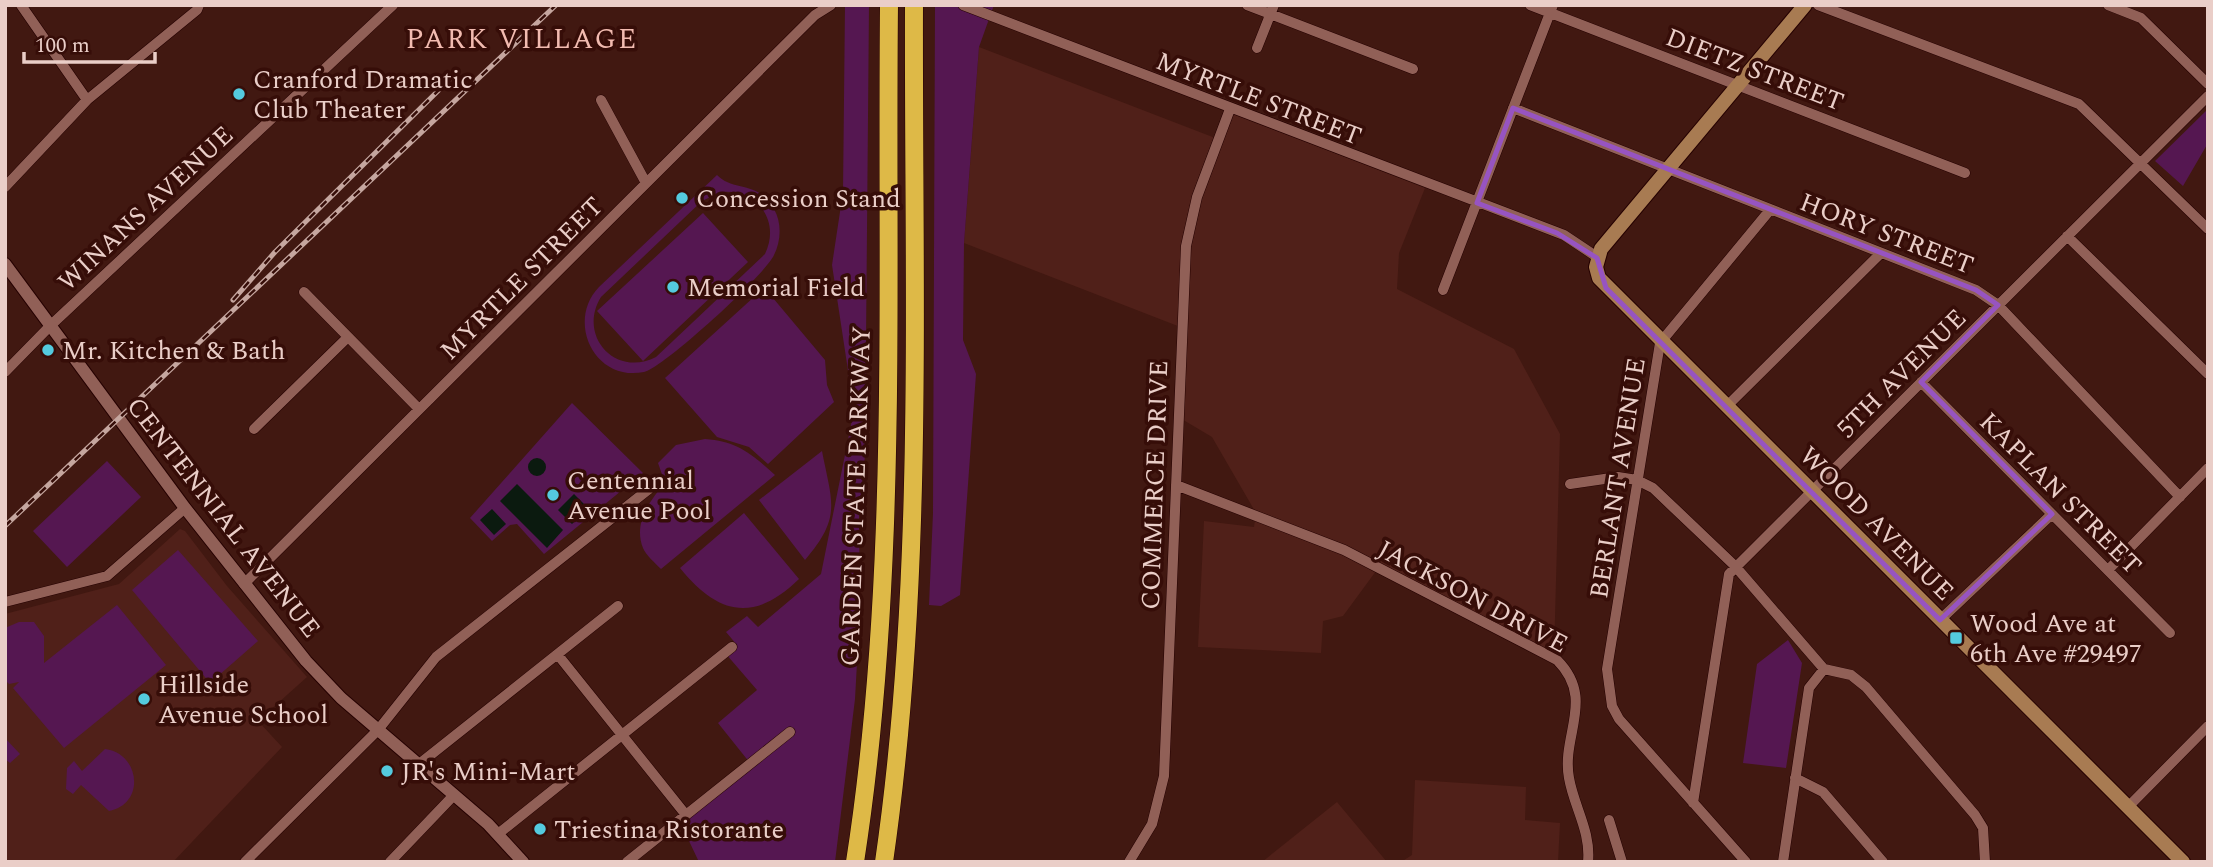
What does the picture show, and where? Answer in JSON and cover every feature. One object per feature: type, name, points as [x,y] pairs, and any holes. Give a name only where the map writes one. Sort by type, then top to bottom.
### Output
[{"type":"highway","name":"GARDEN STATE PARKWAY","points":[[855,862],[875,695],[886,512],[889,6]]},
{"type":"highway","name":"GARDEN STATE PARKWAY","points":[[884,862],[901,719],[912,527],[914,6]]},
{"type":"main road","points":[[1597,257],[1805,5]]},
{"type":"main road","name":"WOOD AVENUE","points":[[1597,257],[1597,272],[1602,283],[2183,862]]},
{"type":"street","points":[[21,5],[87,100]]},
{"type":"street","points":[[5,187],[87,100],[197,10],[199,5]]},
{"type":"street","name":"WINANS AVENUE","points":[[5,372],[50,326],[393,5]]},
{"type":"street","name":"MYRTLE STREET","points":[[244,584],[815,15],[831,5]]},
{"type":"street","name":"MYRTLE STREET","points":[[963,5],[986,10],[1230,109],[1569,237],[1597,257]]},
{"type":"street","points":[[1247,5],[1272,10],[1413,69]]},
{"type":"street","name":"DIETZ STREET","points":[[1530,5],[1551,9],[1965,173]]},
{"type":"street","points":[[1818,5],[2080,104],[2208,229]]},
{"type":"street","points":[[2108,5],[2141,18],[2208,84]]},
{"type":"street","points":[[1443,290],[1551,9]]},
{"type":"street","points":[[1257,48],[1272,10]]},
{"type":"street","name":"5TH AVENUE","points":[[1693,803],[1725,583],[1735,566],[2208,96]]},
{"type":"street","points":[[601,100],[646,183]]},
{"type":"street","name":"HORY STREET","points":[[1513,108],[1958,281],[1998,305],[2180,497]]},
{"type":"street","name":"COMMERCE DRIVE","points":[[1129,862],[1152,824],[1164,776],[1186,246],[1201,185],[1230,109]]},
{"type":"street","name":"BERLANT AVENUE","points":[[1693,803],[1619,719],[1612,706],[1607,669],[1660,342],[1770,210]]},
{"type":"street","points":[[2067,236],[2208,374]]},
{"type":"street","points":[[1726,407],[1881,253]]},
{"type":"street","name":"CENTENNIAL AVENUE","points":[[5,264],[185,508],[332,690],[498,834],[523,862]]},
{"type":"street","points":[[304,292],[419,409]]},
{"type":"street","points":[[254,429],[348,337]]},
{"type":"street","name":"KAPLAN STREET","points":[[1921,382],[2170,633]]},
{"type":"street","points":[[2108,570],[2208,468]]},
{"type":"street","points":[[1570,484],[1612,477],[1637,480],[1658,492],[1735,566],[1824,668],[1845,672],[1859,681],[1975,815],[1983,828],[1985,862]]},
{"type":"street","name":"JACKSON DRIVE","points":[[1176,485],[1344,550],[1557,660],[1573,683],[1577,702],[1568,775],[1587,834],[1588,862]]},
{"type":"street","points":[[246,862],[377,730],[441,653],[649,489]]},
{"type":"street","points":[[5,602],[107,576],[185,508]]},
{"type":"street","points":[[1940,620],[2052,514]]},
{"type":"street","points":[[418,765],[618,606]]},
{"type":"street","points":[[498,834],[732,647]]},
{"type":"street","points":[[558,655],[686,815]]},
{"type":"street","points":[[1783,862],[1809,688],[1824,668]]},
{"type":"street","points":[[2128,807],[2208,726]]},
{"type":"street","points":[[627,862],[790,732]]},
{"type":"street","points":[[1795,778],[1823,792],[1883,862]]},
{"type":"street","points":[[390,862],[454,795]]},
{"type":"street","points":[[1693,803],[1746,862]]},
{"type":"street","points":[[1609,820],[1622,862]]},
{"type":"highlighted area","points":[[1513,108],[1976,290],[1998,305],[1921,382],[2052,514],[1940,620],[1606,288],[1597,258],[1557,233],[1477,203]]},
{"type":"shaded area","points":[[845,5],[869,5],[865,455],[859,517],[860,609],[855,699],[835,862],[699,862],[680,822],[750,763],[718,723],[757,690],[726,654],[737,645],[726,632],[747,616],[758,627],[821,574],[854,410],[832,265],[843,192]]},
{"type":"shaded area","points":[[935,5],[994,5],[979,47],[964,243],[963,340],[976,374],[960,595],[941,606],[929,605],[933,513]]},
{"type":"shaded area","points":[[979,47],[1223,141],[1234,114],[1425,188],[1399,253],[1397,289],[1514,349],[1560,434],[1554,654],[1379,567],[1343,616],[1323,621],[1321,653],[1198,647],[1204,521],[1254,527],[1256,513],[1212,437],[1180,418],[1183,328],[964,243]]},
{"type":"shaded area","points":[[2208,109],[2208,143],[2183,186],[2155,161]]},
{"type":"shaded area","points":[[717,175],[723,180],[761,194],[777,214],[780,232],[778,244],[767,266],[691,338],[655,367],[644,372],[626,373],[611,368],[590,346],[585,316],[589,301],[599,287]],"holes":[[[721,192],[734,192],[755,202],[768,219],[769,242],[765,254],[656,357],[641,362],[627,362],[604,350],[597,339],[594,326],[595,312],[601,297],[702,201]]]},
{"type":"shaded area","name":"Memorial Field","points":[[703,213],[748,262],[643,361],[597,311]]},
{"type":"shaded area","points":[[755,296],[773,298],[825,360],[827,385],[834,402],[768,464],[749,447],[717,437],[665,378]]},
{"type":"shaded area","name":"Centennial Avenue Pool","points":[[572,403],[643,473],[544,554],[517,524],[510,525],[492,541],[470,518]]},
{"type":"shaded area","points":[[705,439],[743,450],[775,475],[661,569],[644,551],[640,539],[645,512],[665,483],[658,463],[676,445]]},
{"type":"shaded area","points":[[822,451],[831,509],[825,532],[805,560],[759,500]]},
{"type":"shaded area","points":[[537,458],[543,461],[546,467],[543,473],[537,476],[531,473],[528,467],[531,461]]},
{"type":"shaded area","points":[[107,461],[141,497],[67,567],[33,531]]},
{"type":"shaded area","points":[[517,484],[563,530],[547,548],[500,501]]},
{"type":"shaded area","points":[[574,494],[588,508],[572,524],[558,510]]},
{"type":"shaded area","points":[[492,509],[506,524],[494,535],[480,520]]},
{"type":"shaded area","points":[[744,513],[799,579],[767,602],[737,608],[708,596],[680,568]]},
{"type":"shaded area","name":"Hillside Avenue School","points":[[180,529],[185,531],[227,586],[307,677],[258,721],[282,747],[173,862],[5,862],[5,614],[119,584]]},
{"type":"shaded area","points":[[178,550],[258,641],[210,683],[132,590]]},
{"type":"shaded area","points":[[117,605],[166,665],[64,748],[13,688],[19,682],[9,684],[5,680],[5,628],[19,622],[34,622],[44,636],[44,663]]},
{"type":"shaded area","points":[[1788,640],[1802,663],[1786,768],[1743,763],[1757,664]]},
{"type":"shaded area","points":[[5,738],[20,754],[10,763],[5,759]]},
{"type":"shaded area","points":[[105,749],[126,759],[134,779],[129,799],[109,811],[81,785],[73,794],[66,789],[67,768],[74,761],[82,771]]},
{"type":"shaded area","points":[[1415,780],[1526,787],[1525,820],[1560,823],[1558,862],[1401,862],[1412,855]]},
{"type":"shaded area","points":[[1337,802],[1387,862],[1262,862]]},
{"type":"railway","points":[[5,526],[556,5]]},
{"type":"railway","points":[[233,300],[275,252],[451,78]]},
{"type":"place","name":"Cranford Dramatic Club Theater","points":[[239,94]]},
{"type":"place","name":"Concession Stand","points":[[682,198]]},
{"type":"place","name":"Memorial Field","points":[[673,287]]},
{"type":"place","name":"Mr. Kitchen & Bath","points":[[48,350]]},
{"type":"place","name":"Centennial Avenue Pool","points":[[553,495]]},
{"type":"place","name":"Wood Ave at 6th Ave #29497","points":[[1956,638]]},
{"type":"place","name":"Hillside Avenue School","points":[[144,699]]},
{"type":"place","name":"JR's Mini-Mart","points":[[387,771]]},
{"type":"place","name":"Triestina Ristorante","points":[[540,829]]},
{"type":"district","name":"PARK VILLAGE","points":[[522,38]]}]
